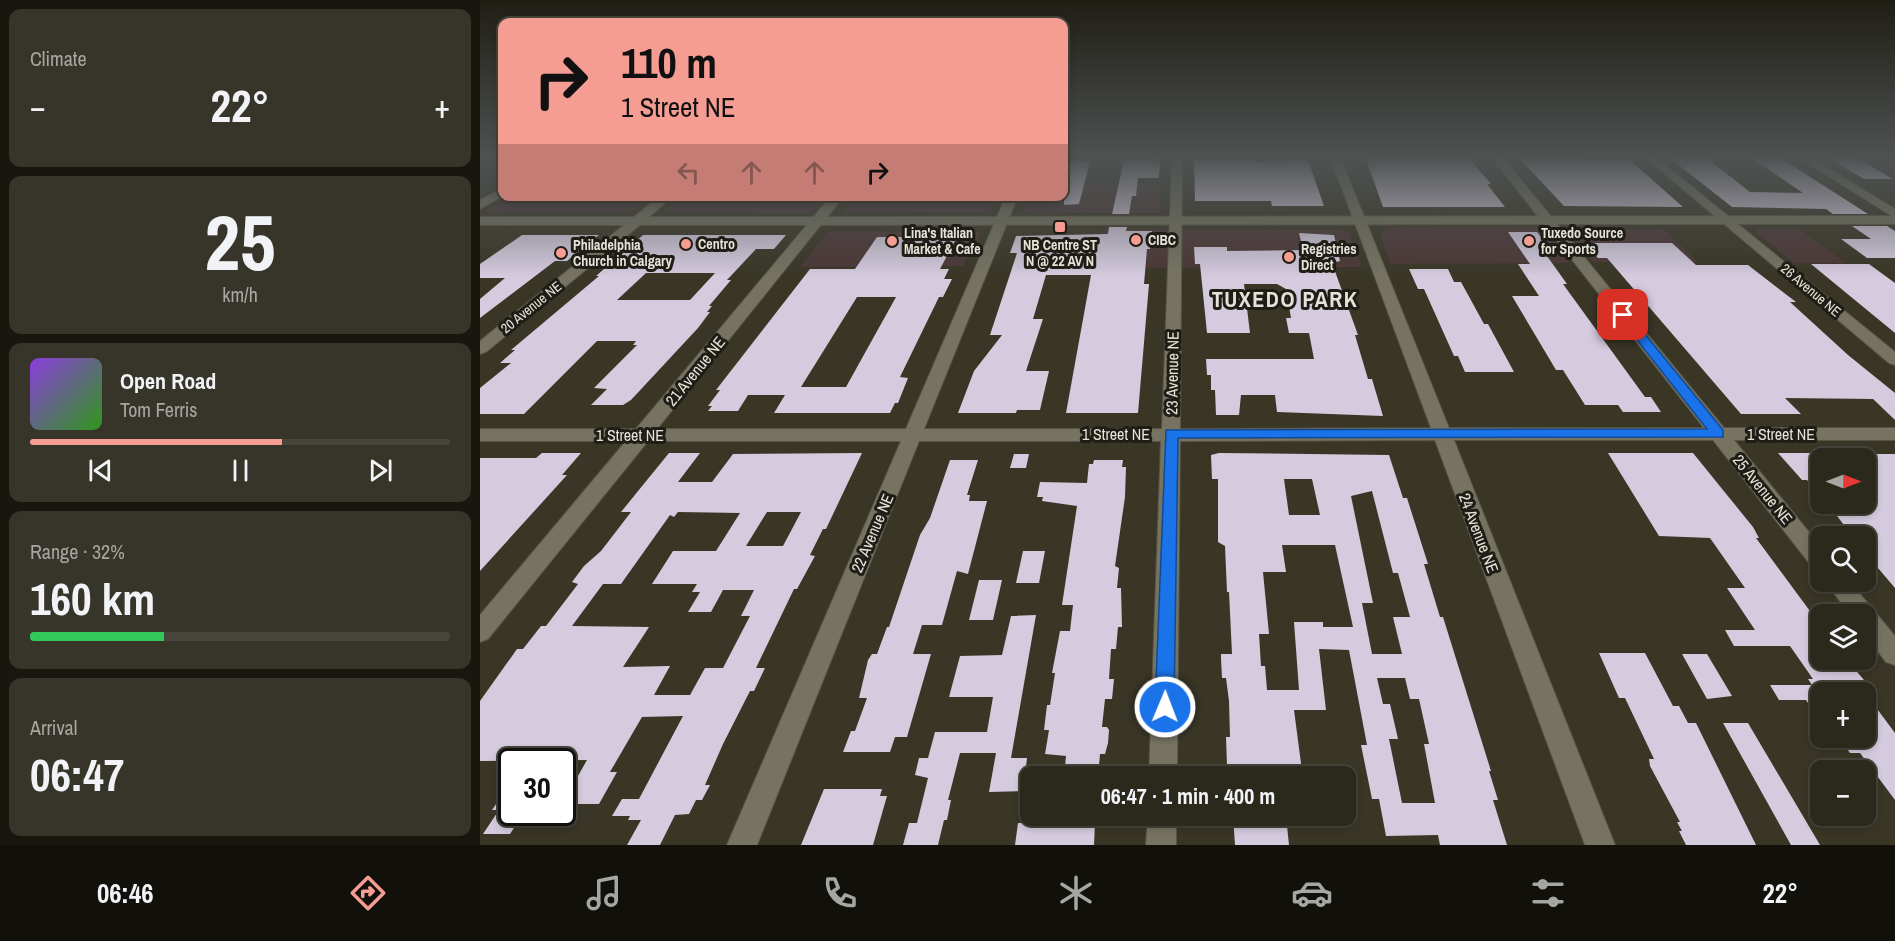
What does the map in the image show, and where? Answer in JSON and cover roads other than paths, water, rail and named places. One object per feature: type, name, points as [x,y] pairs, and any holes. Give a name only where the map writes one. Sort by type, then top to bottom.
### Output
[{"type":"street","name":"23 Avenue NE","points":[[1163,766],[1176,198]]},
{"type":"street","name":"24 Avenue NE","points":[[1352,198],[1600,845]]},
{"type":"street","name":"25 Avenue NE","points":[[1530,198],[1810,548]]},
{"type":"street","name":"26 Avenue NE","points":[[1700,198],[1895,360]]},
{"type":"street","points":[[1870,198],[1895,214]]},
{"type":"street","name":"20 Avenue NE","points":[[480,349],[661,201]]},
{"type":"street","name":"21 Avenue NE","points":[[480,632],[834,201]]},
{"type":"street","name":"22 Avenue NE","points":[[742,845],[1010,201]]},
{"type":"street","points":[[480,221],[1895,220]]},
{"type":"street","name":"1 Street NE","points":[[480,435],[1895,434]]},
{"type":"street","points":[[1845,592],[1855,604]]},
{"type":"street","points":[[1876,630],[1895,654]]},
{"type":"street","points":[[1161,845],[1162,826]]},
{"type":"place","name":"NB Centre ST N @ 22 AV N","points":[[1060,227]]},
{"type":"place","name":"CIBC","points":[[1136,240]]},
{"type":"place","name":"Lina's Italian Market & Cafe","points":[[892,241]]},
{"type":"place","name":"Tuxedo Source for Sports","points":[[1529,241]]},
{"type":"place","name":"Centro","points":[[686,244]]},
{"type":"place","name":"Philadelphia Church in Calgary","points":[[561,253]]},
{"type":"place","name":"Registries Direct","points":[[1289,257]]},
{"type":"district","name":"TUXEDO PARK","points":[[1285,299]]}]
